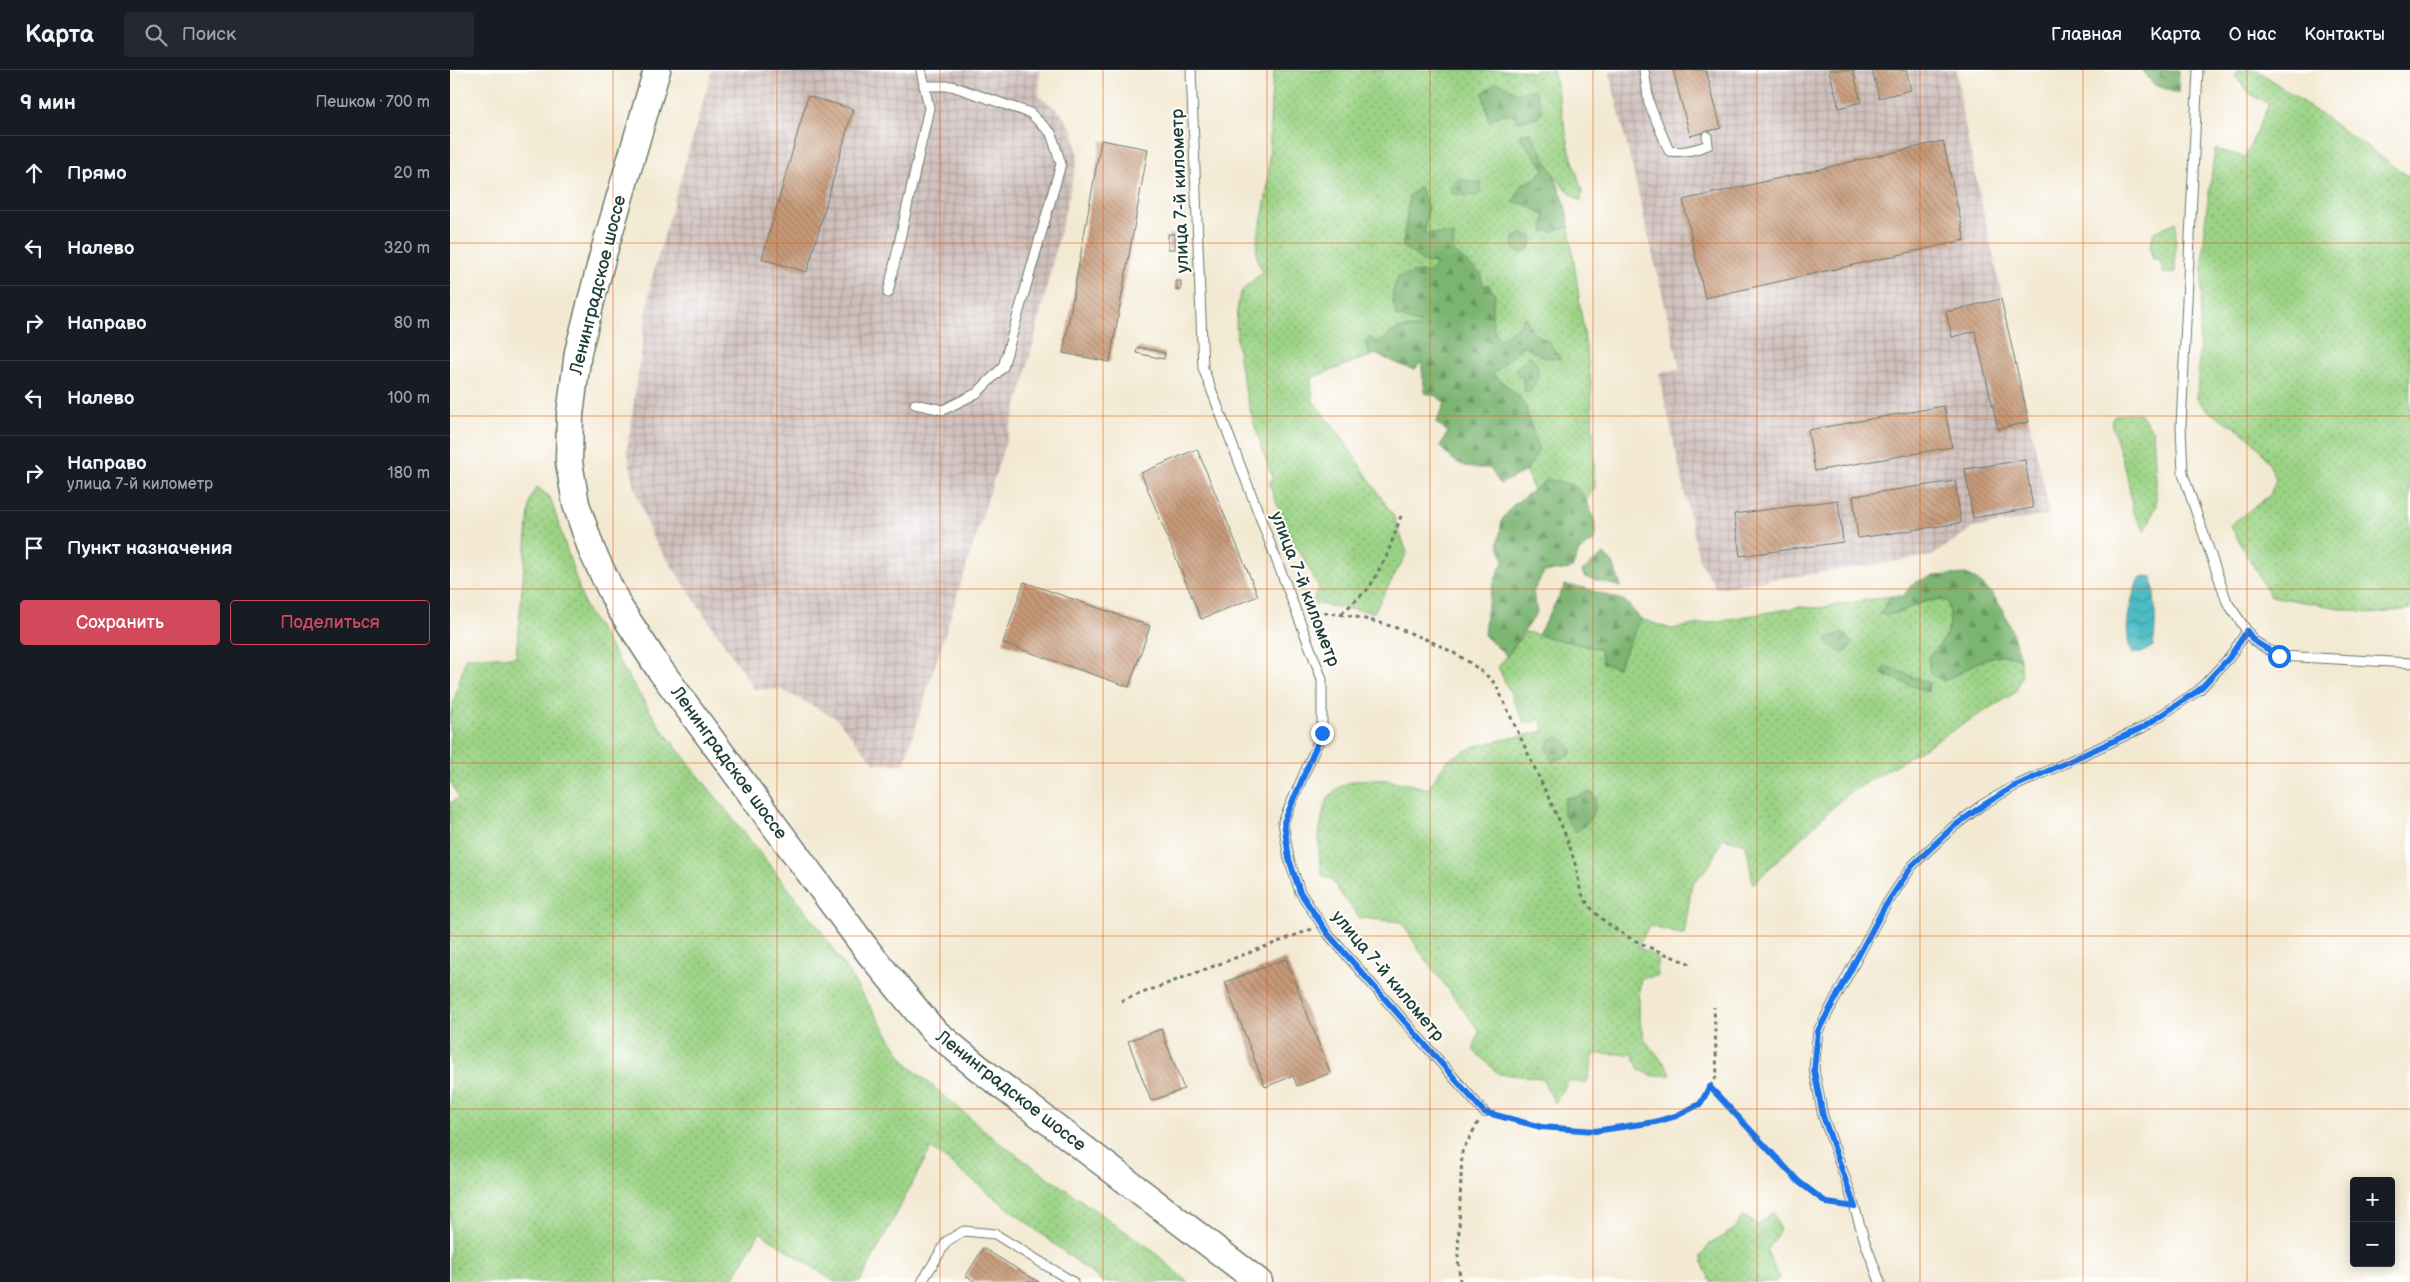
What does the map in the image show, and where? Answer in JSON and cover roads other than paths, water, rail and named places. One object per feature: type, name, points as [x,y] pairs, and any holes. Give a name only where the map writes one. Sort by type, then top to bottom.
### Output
[{"type":"main road","name":"Ленинградское шоссе","points":[[656,70],[604,251],[583,334],[570,415],[570,462],[576,504],[592,551],[619,606],[658,667],[771,821],[870,954],[933,1030],[1045,1120],[1259,1282]]},
{"type":"lane","points":[[888,293],[928,108],[922,70]]},
{"type":"lane","name":"улица 7-й километр","points":[[1191,70],[1203,368],[1322,679],[1322,733],[1284,822],[1289,859],[1300,892],[1322,925],[1484,1112]]},
{"type":"lane","points":[[1644,70],[1649,103],[1669,151],[1681,152],[1708,145],[1707,136]]},
{"type":"lane","points":[[2198,70],[2181,426],[2183,474],[2227,602],[2254,641],[2279,656],[2410,663]]},
{"type":"lane","points":[[915,404],[943,410],[978,394],[1003,367],[1061,164],[1051,132],[1030,113],[952,86],[924,86]]},
{"type":"lane","points":[[1880,1282],[1823,1116],[1814,1070],[1818,1031],[1884,908],[1912,866],[1953,827],[2013,787],[2142,728],[2199,690],[2229,658],[2247,631]]},
{"type":"lane","points":[[922,1282],[947,1241],[964,1231],[995,1234],[1073,1282]]},
{"type":"water","points":[[2146,576],[2152,577],[2154,595],[2153,646],[2142,653],[2132,654],[2128,636],[2128,617],[2138,580]]}]
